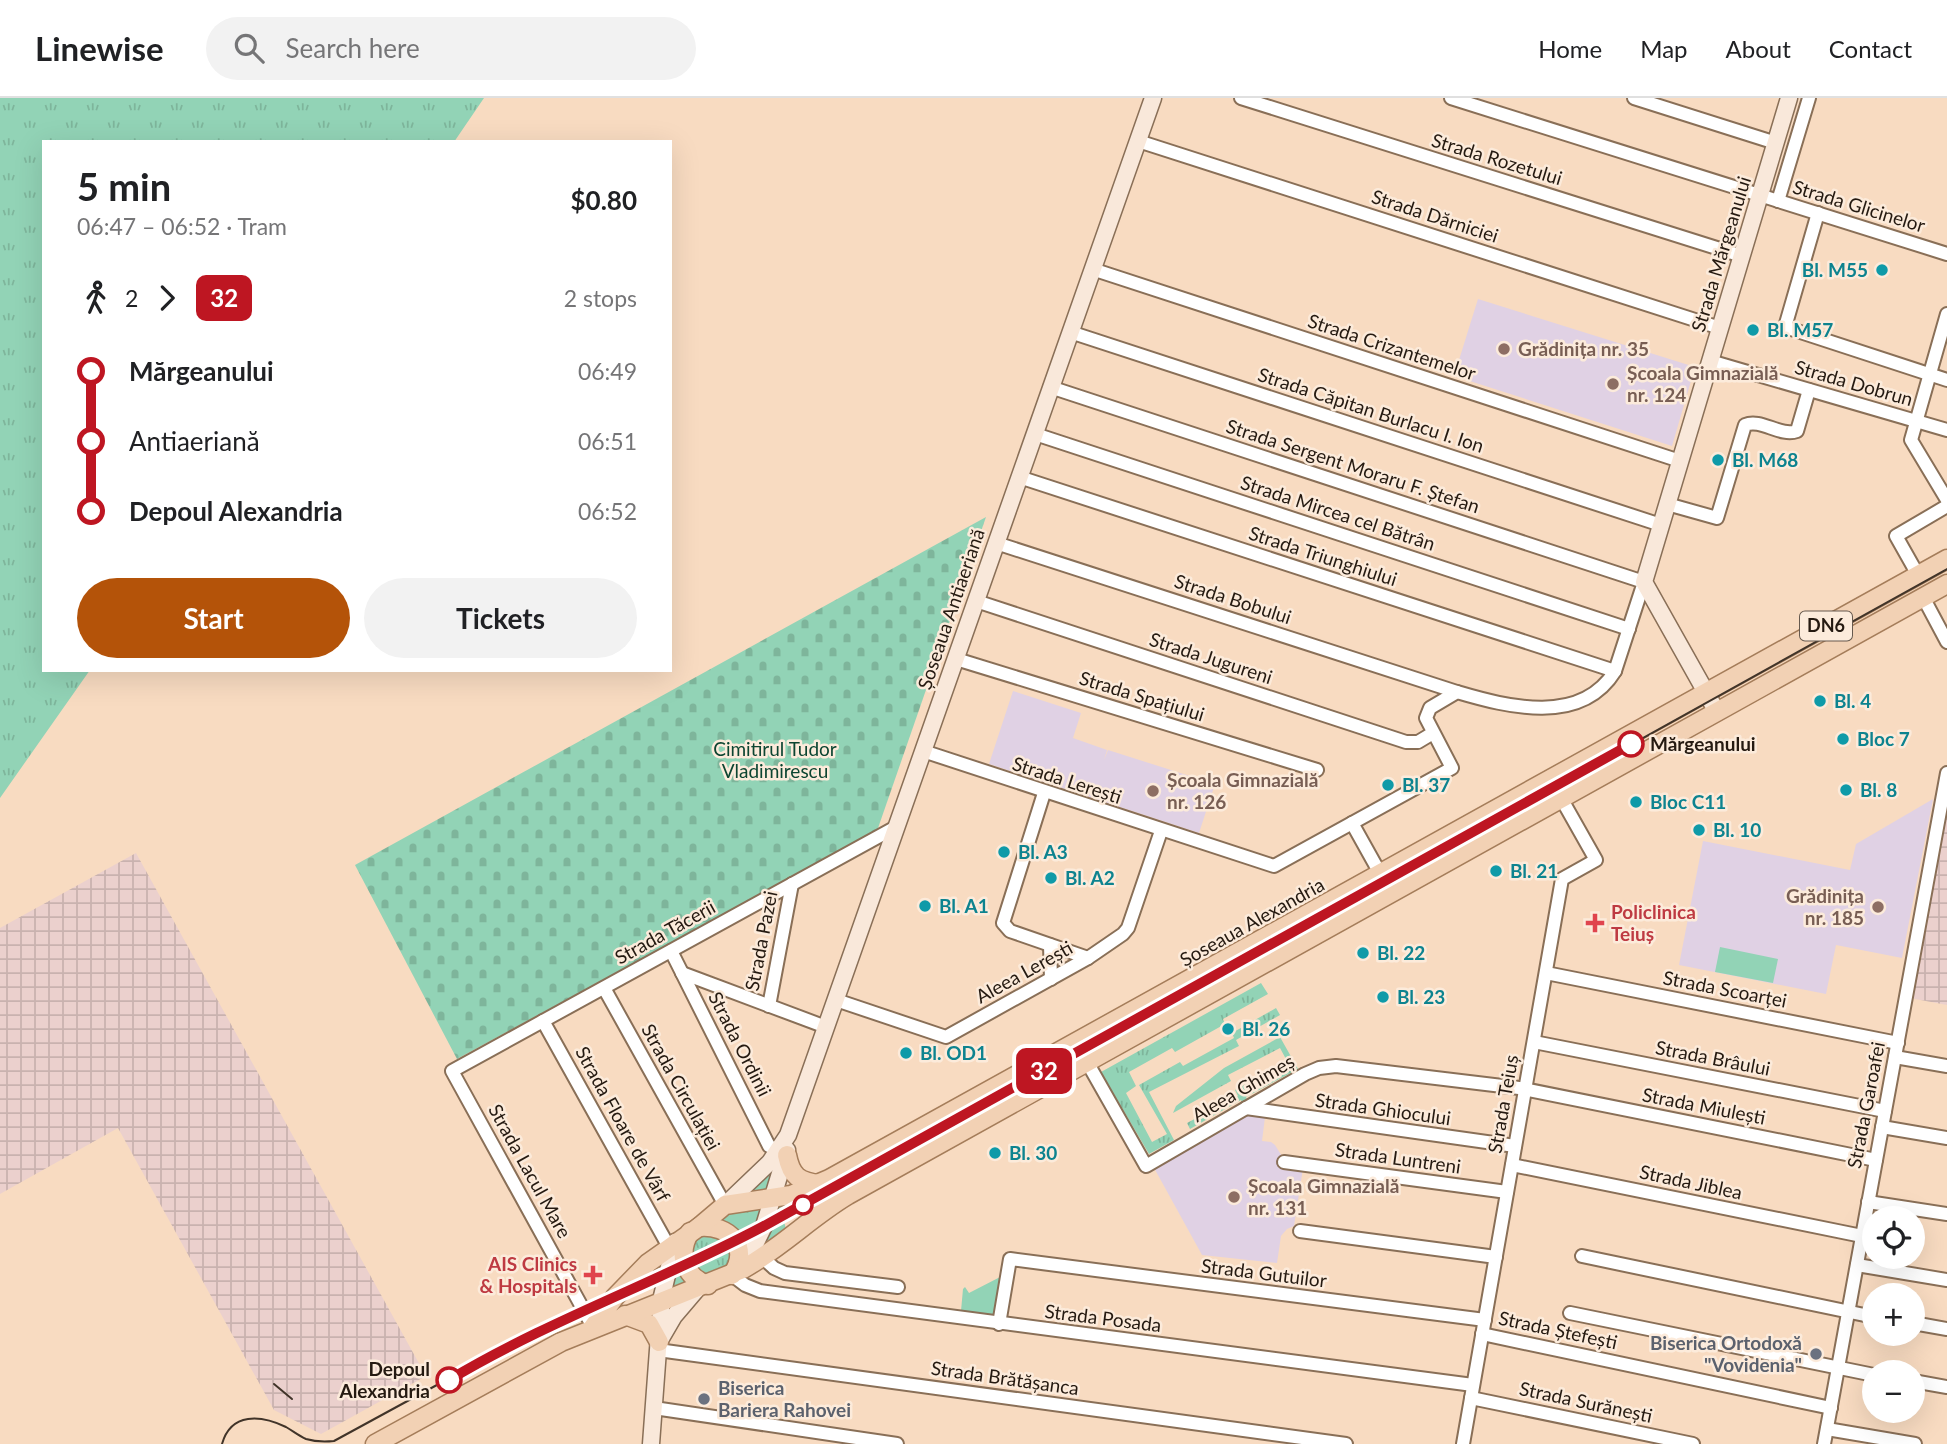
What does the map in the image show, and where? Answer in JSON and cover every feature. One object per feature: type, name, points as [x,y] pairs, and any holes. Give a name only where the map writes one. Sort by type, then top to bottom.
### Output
[{"type":"main road","name":"Șoseaua Antiaeriană","points":[[738,1272],[758,1241],[773,1198],[788,1135],[1153,98]]},
{"type":"main road","name":"Strada Mărgeanului","points":[[1644,582],[1789,98]]},
{"type":"main road","name":"Șoseaua Alexandria","points":[[725,1205],[799,1193],[820,1184],[1947,559]]},
{"type":"main road","points":[[1644,582],[1717,712]]},
{"type":"main road","name":"DN6","points":[[376,1444],[534,1355],[593,1327],[738,1272],[763,1258],[837,1202],[1947,584]]},
{"type":"main road","points":[[725,1205],[782,1153],[798,1179],[820,1184]]},
{"type":"main road","name":"DN6","points":[[593,1327],[627,1284],[725,1205]]},
{"type":"main road","points":[[683,1237],[723,1229],[733,1238],[739,1254],[738,1272]]},
{"type":"main road","points":[[659,1346],[674,1316],[703,1287],[694,1278],[684,1260],[683,1237]]},
{"type":"main road","points":[[651,1444],[661,1302],[666,1275],[683,1237]]},
{"type":"main road","points":[[625,1315],[649,1324],[659,1346]]},
{"type":"street","name":"Strada Rozetului","points":[[1241,98],[1742,256]]},
{"type":"street","name":"Strada Glicinelor","points":[[1451,98],[1947,254]]},
{"type":"street","points":[[1633,98],[1776,143]]},
{"type":"street","name":"Strada Mărgeanului","points":[[1778,201],[1809,98]]},
{"type":"street","name":"Strada Dărniciei","points":[[1138,141],[1720,328]]},
{"type":"street","points":[[1818,213],[1784,327],[1947,380]]},
{"type":"street","name":"Strada Crizantemelor","points":[[1092,270],[1681,461]]},
{"type":"street","points":[[1947,314],[1912,432],[1914,446],[1947,500]]},
{"type":"street","name":"Strada Căpitan Burlacu I. Ion","points":[[1070,332],[1661,525]]},
{"type":"street","name":"Strada Dobrun","points":[[1710,361],[1947,430]]},
{"type":"street","name":"Strada Sergent Moraru F. Ștefan","points":[[1051,387],[1644,582]]},
{"type":"street","points":[[1667,505],[1717,518],[1745,425],[1752,422],[1794,433],[1797,431],[1809,390]]},
{"type":"street","name":"Strada Mircea cel Bătrân","points":[[1035,433],[1629,629]]},
{"type":"street","name":"Strada Triunghiului","points":[[1019,477],[1615,671]]},
{"type":"street","points":[[1918,575],[1896,536],[1947,506]]},
{"type":"street","name":"Strada Bobului","points":[[996,543],[1457,692]]},
{"type":"street","name":"Strada Mărgeanului","points":[[1615,671],[1644,582]]},
{"type":"street","points":[[1923,597],[1947,642]]},
{"type":"street","name":"Strada Jugureni","points":[[976,601],[1406,742],[1418,742],[1433,733]]},
{"type":"street","name":"Strada Spațiului","points":[[956,659],[1317,770]]},
{"type":"street","points":[[1433,733],[1426,712],[1457,692],[1510,706],[1550,708],[1586,698],[1607,682],[1615,671]]},
{"type":"street","name":"Strada Lerești","points":[[923,751],[1044,793],[1274,866],[1452,768],[1433,733]]},
{"type":"street","name":"Strada Garoafei","points":[[1867,1206],[1947,773]]},
{"type":"street","points":[[1044,793],[1003,919],[1005,927],[1088,958]]},
{"type":"street","name":"Strada Teiuș","points":[[1463,1444],[1562,879],[1596,860],[1561,798]]},
{"type":"street","points":[[1352,823],[1381,875]]},
{"type":"street","name":"Strada Tăcerii","points":[[452,1071],[896,827]]},
{"type":"street","name":"Aleea Lerești","points":[[836,1000],[946,1037],[1088,958],[1128,928],[1161,831]]},
{"type":"street","name":"Strada Pazei","points":[[769,1006],[792,884]]},
{"type":"street","points":[[1050,945],[1051,979]]},
{"type":"street","name":"Strada Ordinii","points":[[671,951],[769,1146],[782,1153]]},
{"type":"street","points":[[682,973],[826,1027]]},
{"type":"street","name":"Strada Scoarței","points":[[1546,973],[1898,1043]]},
{"type":"street","name":"Strada Circulației","points":[[604,988],[725,1205]]},
{"type":"street","name":"Strada Floare de Vârf","points":[[543,1021],[683,1237]]},
{"type":"street","name":"Strada Brâului","points":[[1534,1042],[1885,1111]]},
{"type":"street","points":[[1895,1056],[1947,1066]]},
{"type":"street","name":"Aleea Ghimeș","points":[[1087,1062],[1146,1166],[1305,1074],[1328,1066],[1380,1070],[1526,1090]]},
{"type":"street","name":"Strada Lacul Mare","points":[[452,1071],[593,1327]]},
{"type":"street","name":"Strada Miulești","points":[[1526,1090],[1876,1160]]},
{"type":"street","name":"Strada Ghiocului","points":[[1246,1108],[1516,1146]]},
{"type":"street","points":[[1882,1127],[1947,1138]]},
{"type":"street","name":"Strada Luntreni","points":[[1283,1161],[1507,1192]]},
{"type":"street","name":"Strada Jiblea","points":[[1512,1165],[1862,1236]]},
{"type":"street","points":[[1868,1202],[1947,1214]]},
{"type":"street","points":[[1300,1231],[1496,1257]]},
{"type":"street","name":"Strada Garoafei","points":[[1824,1444],[1862,1236]]},
{"type":"street","points":[[1581,1256],[1862,1314]]},
{"type":"street","points":[[763,1258],[785,1273],[898,1287]]},
{"type":"street","name":"Strada Gutuilor","points":[[999,1324],[1010,1259],[1484,1327]]},
{"type":"street","points":[[1857,1265],[1947,1280]]},
{"type":"street","name":"Strada Posada","points":[[738,1272],[745,1285],[760,1291],[1473,1385]]},
{"type":"street","points":[[1570,1313],[1862,1373]]},
{"type":"street","points":[[1925,1325],[1947,1329]]},
{"type":"street","name":"Strada Ștefești","points":[[1484,1327],[1831,1408]]},
{"type":"street","name":"Strada Brătășanca","points":[[659,1346],[1346,1444]]},
{"type":"street","points":[[1925,1383],[1947,1387]]},
{"type":"street","name":"Strada Surănești","points":[[1471,1398],[1693,1444]]},
{"type":"street","points":[[654,1408],[897,1444]]},
{"type":"street","points":[[1827,1429],[1915,1444]]},
{"type":"shaded area","name":"Școala Gimnazială nr. 124","points":[[1478,299],[1695,367],[1672,446],[1454,376]]},
{"type":"shaded area","points":[[1013,691],[1081,713],[1073,738],[1107,750],[1104,760],[1108,750],[1215,784],[1199,833],[989,764]]},
{"type":"shaded area","points":[[1947,791],[1947,1005],[1910,998]]},
{"type":"shaded area","points":[[1933,799],[1902,958],[1836,945],[1826,994],[1679,965],[1703,841],[1850,870],[1856,844]]},
{"type":"shaded area","name":"Depoul Alexandria","points":[[136,853],[426,1376],[321,1434],[274,1410],[118,1128],[0,1194],[0,928]]},
{"type":"shaded area","name":"Școala Gimnazială nr. 131","points":[[1250,1111],[1265,1117],[1262,1141],[1271,1142],[1285,1161],[1303,1168],[1294,1226],[1281,1236],[1277,1263],[1202,1255],[1153,1166]]},
{"type":"green space","points":[[0,98],[484,98],[455,140],[42,140],[42,672],[89,672],[0,798]]},
{"type":"green space","name":"Cimitirul Tudor Vladimirescu","points":[[986,517],[877,831],[457,1059],[355,865]]},
{"type":"green space","points":[[1720,947],[1778,959],[1773,983],[1715,972]]},
{"type":"green space","points":[[1261,983],[1268,994],[1223,1019],[1225,1024],[1175,1052],[1172,1048],[1129,1072],[1136,1086],[1126,1093],[1152,1142],[1167,1134],[1139,1085],[1180,1062],[1183,1066],[1234,1038],[1232,1033],[1276,1008],[1280,1015],[1236,1040],[1239,1046],[1149,1092],[1174,1140],[1149,1154],[1101,1072]]},
{"type":"green space","points":[[1280,1037],[1298,1069],[1246,1097],[1249,1104],[1245,1106],[1241,1100],[1190,1129],[1187,1123],[1238,1096],[1235,1090],[1287,1061],[1280,1048],[1228,1075],[1231,1081],[1173,1113],[1176,1106],[1224,1068]]},
{"type":"green space","points":[[781,1147],[773,1197],[785,1196],[784,1215],[736,1241],[738,1246],[784,1221],[788,1238],[661,1302],[664,1280],[688,1270],[685,1266],[665,1275],[671,1253]]},
{"type":"green space","points":[[1004,1275],[999,1316],[961,1311],[965,1287],[969,1293]]},
{"type":"tram line","points":[[222,1444],[232,1426],[248,1419],[276,1423],[306,1439],[334,1441],[492,1355],[685,1265],[803,1205],[1947,569]]},
{"type":"tram line","name":"32","points":[[449,1380],[492,1355],[666,1275],[764,1226],[1631,744]]},
{"type":"tram line","points":[[274,1384],[292,1399]]},
{"type":"place","name":"Bl. M55","points":[[1882,270]]},
{"type":"place","name":"Bl. M57","points":[[1753,330]]},
{"type":"place","name":"Grădinița nr. 35","points":[[1504,349]]},
{"type":"place","name":"Școala Gimnazială nr. 124","points":[[1613,384]]},
{"type":"place","name":"Bl. M68","points":[[1718,460]]},
{"type":"place","name":"Bl. 4","points":[[1820,701]]},
{"type":"place","name":"Bloc 7","points":[[1843,739]]},
{"type":"place","name":"Mărgeanului","points":[[1631,744]]},
{"type":"place","name":"Bl. 37","points":[[1388,785]]},
{"type":"place","name":"Bl. 8","points":[[1846,790]]},
{"type":"place","name":"Școala Gimnazială nr. 126","points":[[1153,791]]},
{"type":"place","name":"Bloc C11","points":[[1636,802]]},
{"type":"place","name":"Bl. 10","points":[[1699,830]]},
{"type":"place","name":"Bl. A3","points":[[1004,852]]},
{"type":"place","name":"Bl. 21","points":[[1496,871]]},
{"type":"place","name":"Bl. A2","points":[[1051,878]]},
{"type":"place","name":"Bl. A1","points":[[925,906]]},
{"type":"place","name":"Grădinița nr. 185","points":[[1878,907]]},
{"type":"place","name":"Policlinica Teiuș","points":[[1595,923]]},
{"type":"place","name":"Bl. 22","points":[[1363,953]]},
{"type":"place","name":"Bl. 23","points":[[1383,997]]},
{"type":"place","name":"Bl. 26","points":[[1228,1029]]},
{"type":"place","name":"Bl. OD1","points":[[906,1053]]},
{"type":"place","name":"Bl. 30","points":[[995,1153]]},
{"type":"place","name":"Școala Gimnazială nr. 131","points":[[1234,1197]]},
{"type":"place","name":"AIS Clinics & Hospitals","points":[[593,1275]]},
{"type":"place","name":"Biserica Ortodoxă \"Vovidenia\"","points":[[1816,1354]]},
{"type":"place","name":"Depoul Alexandria","points":[[449,1380]]},
{"type":"place","name":"Biserica Bariera Rahovei","points":[[704,1399]]}]
